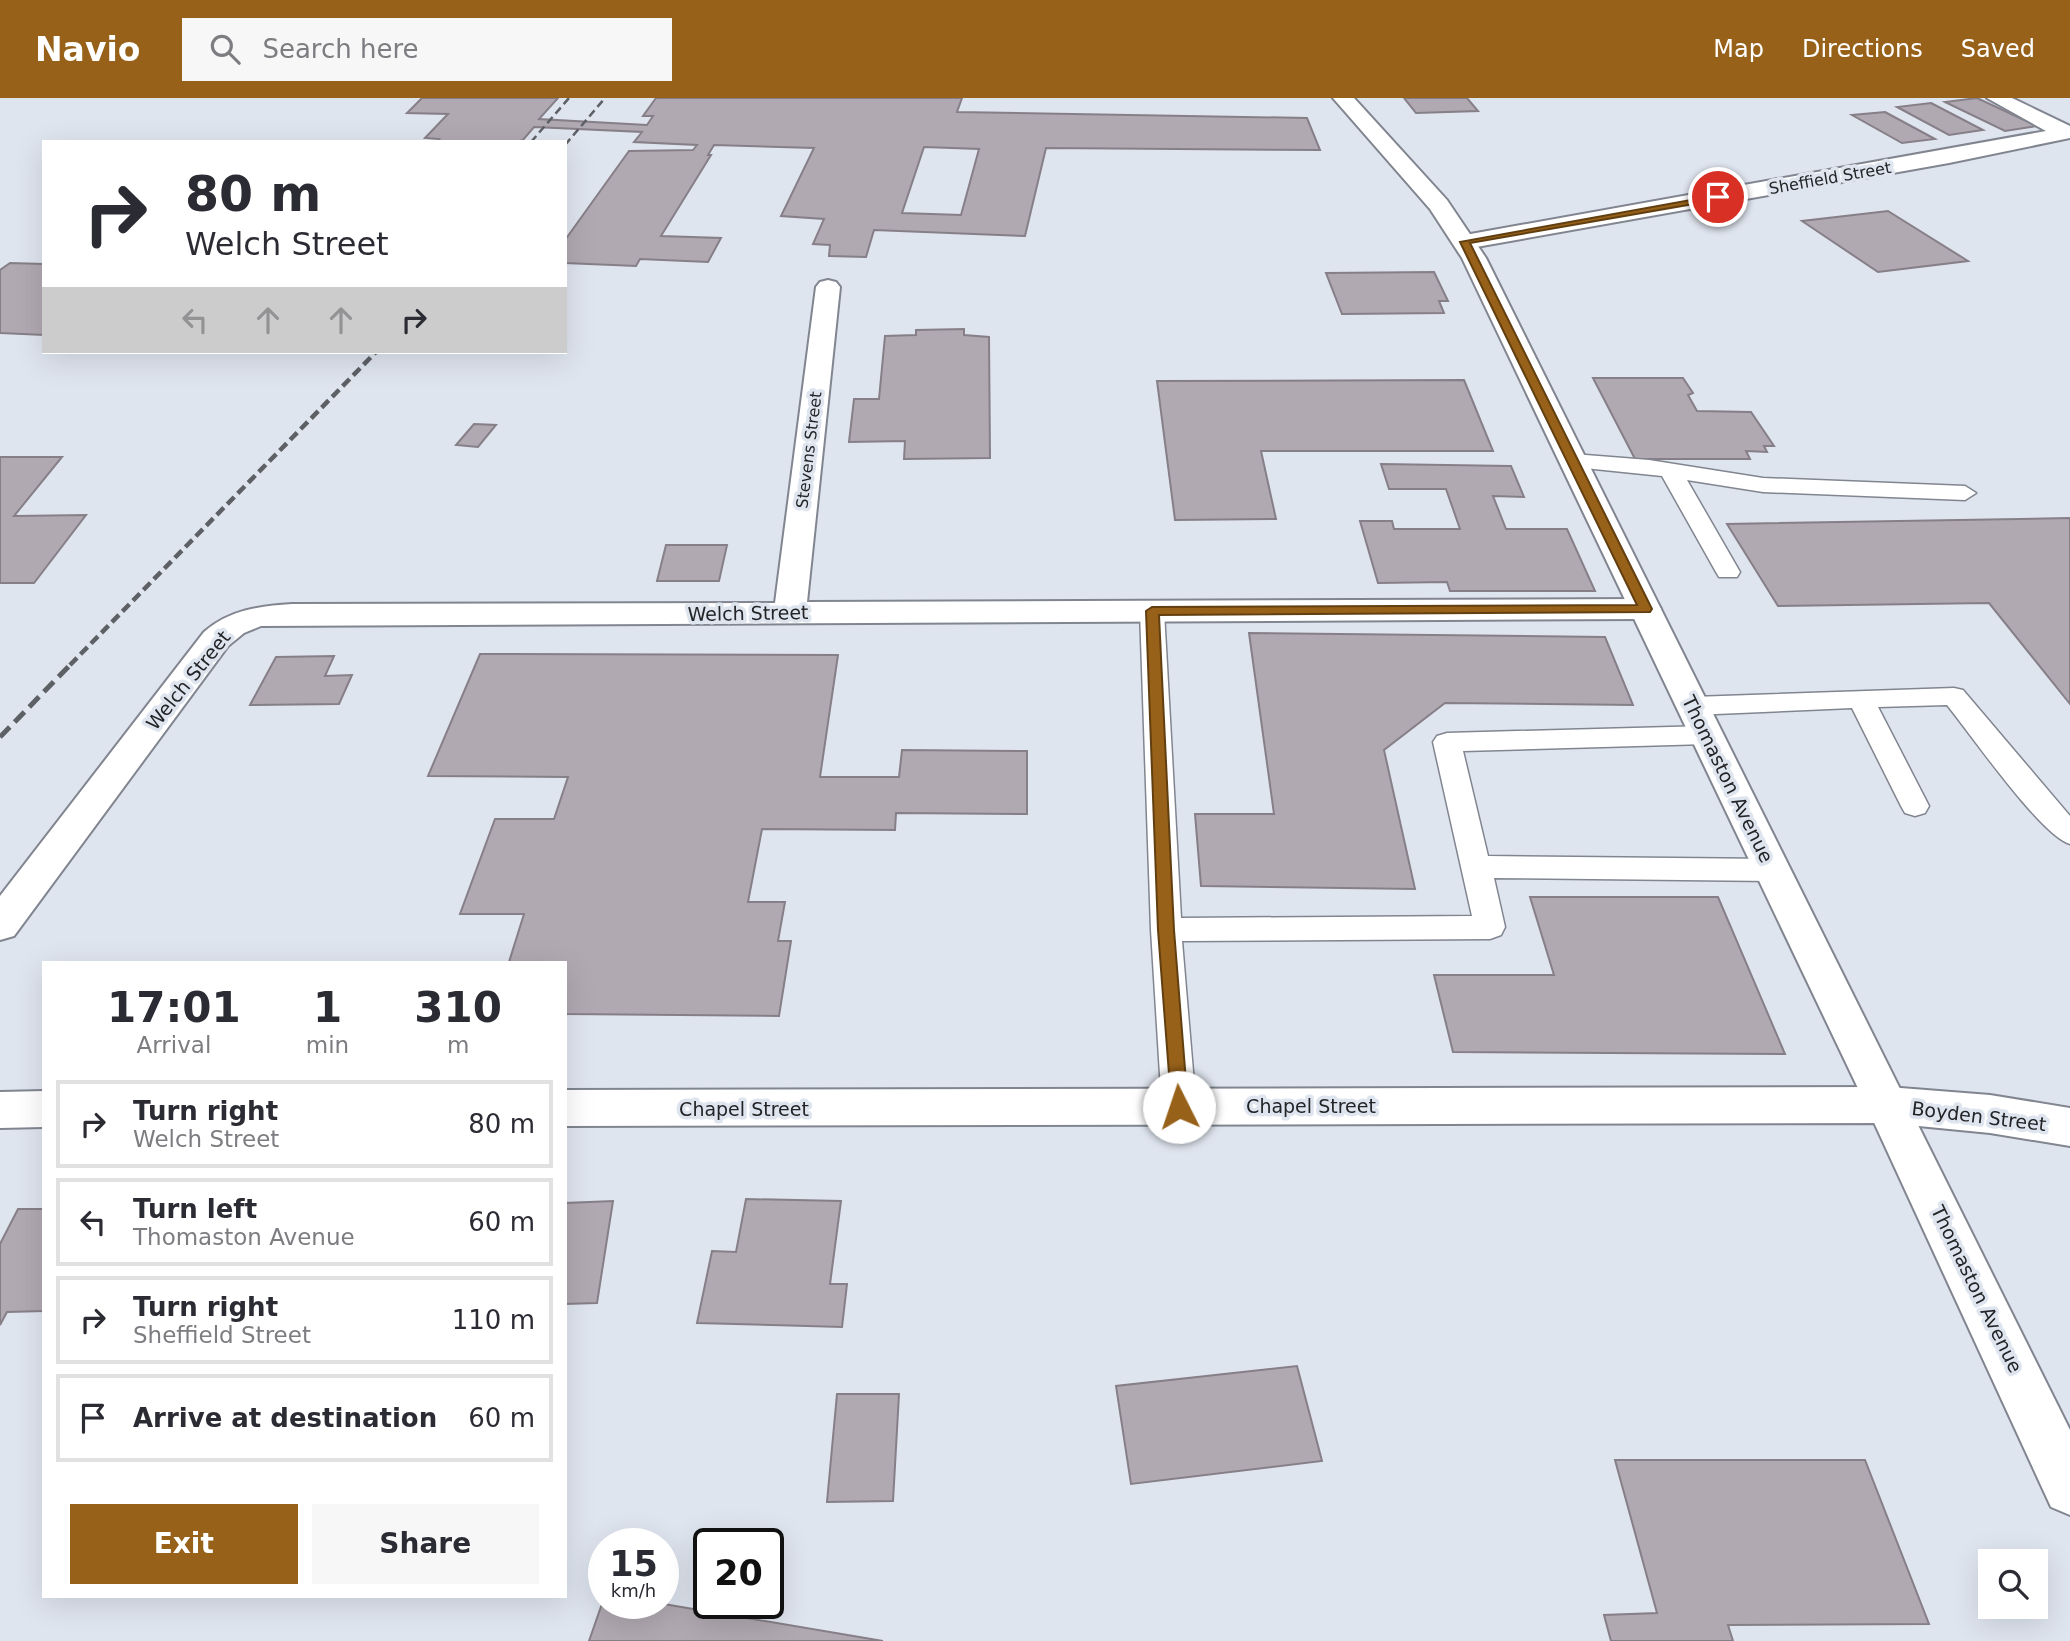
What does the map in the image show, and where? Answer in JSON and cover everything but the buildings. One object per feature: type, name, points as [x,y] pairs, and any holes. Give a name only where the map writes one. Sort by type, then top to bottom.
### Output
[{"type":"street","name":"Thomaston Avenue","points":[[1343,98],[1433,197],[1465,242],[1888,1105],[2070,1488]]},
{"type":"street","points":[[1997,98],[2067,132]]},
{"type":"street","name":"Sheffield Street","points":[[1465,242],[1949,157],[2067,132]]},
{"type":"street","name":"Stevens Street","points":[[790,613],[828,287]]},
{"type":"street","name":"Welch Street","points":[[0,925],[216,639],[242,620],[292,614],[1645,609]]},
{"type":"street","name":"Chapel Street","points":[[567,1108],[1888,1105]]},
{"type":"street","name":"Boyden Street","points":[[1888,1105],[1990,1114],[2070,1127]]},
{"type":"street","points":[[0,1110],[42,1109]]},
{"type":"lane","points":[[1573,461],[1670,470],[1763,485],[1965,493]]},
{"type":"lane","points":[[1670,470],[1728,572]]},
{"type":"lane","points":[[1152,611],[1166,930],[1179,1107]]},
{"type":"lane","points":[[1166,930],[1490,927],[1447,742],[1700,720],[1860,698],[1954,696],[2034,795],[2070,834]]},
{"type":"lane","points":[[1860,698],[1915,807]]},
{"type":"lane","points":[[1476,867],[1773,870]]},
{"type":"railway","points":[[533,140],[569,98]]},
{"type":"railway","points":[[567,143],[605,98]]},
{"type":"railway","points":[[70,665],[374,354]]},
{"type":"railway","points":[[0,737],[72,663]]},
{"type":"route","points":[[1179,1107],[1166,930],[1152,611],[1645,609],[1465,242],[1718,197]]}]
